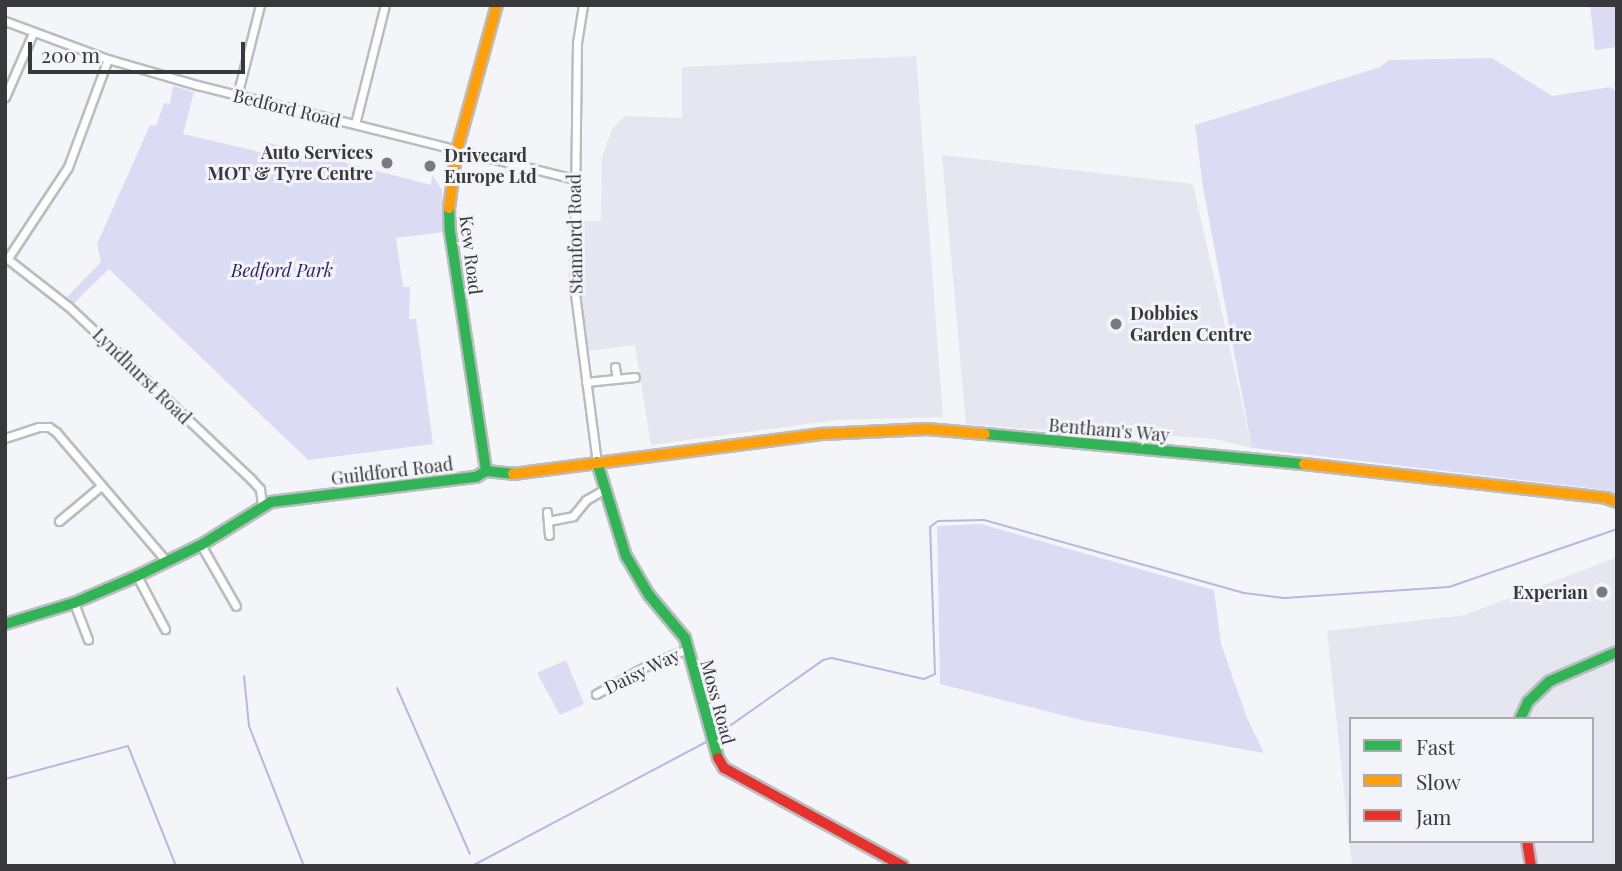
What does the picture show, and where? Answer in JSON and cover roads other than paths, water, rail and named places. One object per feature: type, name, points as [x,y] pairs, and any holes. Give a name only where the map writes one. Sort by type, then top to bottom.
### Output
[{"type":"street","points":[[237,96],[260,5]]},
{"type":"street","points":[[355,124],[385,5]]},
{"type":"street","name":"Kew Road","points":[[486,471],[450,232],[449,204],[457,150],[497,5]]},
{"type":"street","name":"Stamford Road","points":[[583,5],[577,45],[573,286],[597,462]]},
{"type":"street","name":"Bedford Road","points":[[5,21],[108,59],[237,96],[574,179]]},
{"type":"street","points":[[5,97],[33,33]]},
{"type":"street","points":[[6,257],[68,167],[108,59]]},
{"type":"street","name":"Lyndhurst Road","points":[[6,257],[68,306],[251,479],[260,489],[262,505]]},
{"type":"street","points":[[615,367],[617,379]]},
{"type":"street","points":[[586,382],[635,377]]},
{"type":"street","points":[[5,438],[38,426],[49,427],[167,562]]},
{"type":"street","name":"Bentham's Way","points":[[597,462],[823,434],[927,429],[1227,455],[1606,498],[1617,502]]},
{"type":"street","name":"Guildford Road","points":[[5,624],[74,603],[137,576],[201,545],[256,512],[262,505],[464,479],[486,471],[506,475],[597,462]]},
{"type":"street","name":"Moss Road","points":[[597,462],[603,490],[626,556],[649,594],[685,638],[708,732],[724,768],[903,866]]},
{"type":"street","points":[[59,521],[101,486]]},
{"type":"street","points":[[548,521],[573,516],[586,500],[603,490]]},
{"type":"street","points":[[547,512],[549,535]]},
{"type":"street","points":[[201,545],[236,606]]},
{"type":"street","points":[[137,576],[165,629]]},
{"type":"street","points":[[74,603],[88,639]]},
{"type":"street","name":"Daisy Way","points":[[596,694],[646,666],[688,649]]},
{"type":"street","points":[[1521,717],[1528,702],[1550,681],[1617,652]]},
{"type":"street","points":[[1527,843],[1531,866]]},
{"type":"waterway","points":[[714,737],[823,660],[832,658],[924,679],[935,674],[930,527],[938,521],[984,520],[1244,593],[1284,598],[1449,587],[1617,529]]},
{"type":"waterway","points":[[244,676],[249,726],[304,866]]},
{"type":"waterway","points":[[397,688],[470,854]]},
{"type":"waterway","points":[[472,866],[706,742]]},
{"type":"waterway","points":[[5,779],[128,746],[176,866]]},
{"type":"place","name":"Auto Services MOT & Tyre Centre","points":[[387,163]]},
{"type":"place","name":"Drivecard Europe Ltd","points":[[430,166]]},
{"type":"place","name":"Dobbies Garden Centre","points":[[1116,324]]},
{"type":"place","name":"Experian","points":[[1602,592]]},
{"type":"park label","name":"Bedford Park","points":[[282,270]]}]
